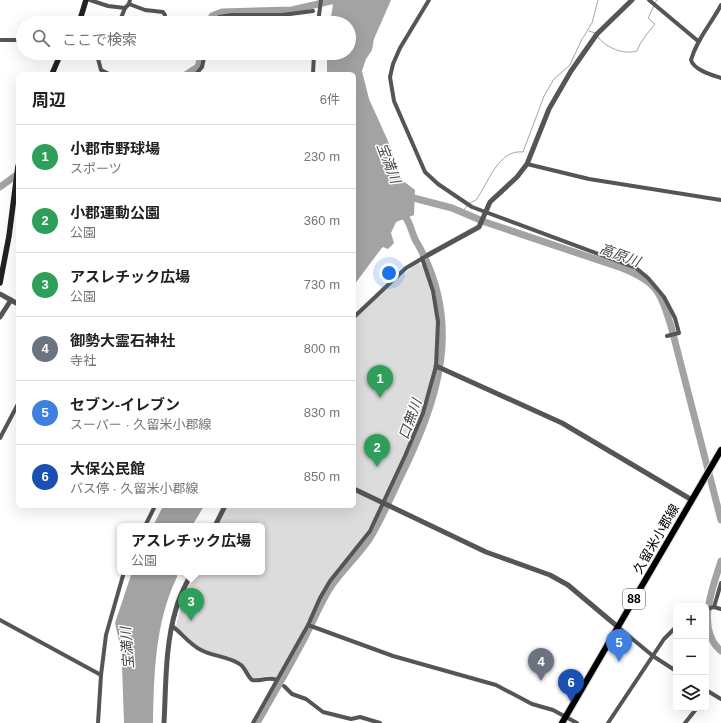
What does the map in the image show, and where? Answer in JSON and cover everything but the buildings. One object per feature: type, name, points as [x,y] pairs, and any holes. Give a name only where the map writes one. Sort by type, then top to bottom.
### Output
[{"type":"main road","points":[[81,16],[86,0]]},
{"type":"main road","points":[[53,72],[57,60]]},
{"type":"main road","points":[[0,283],[3,255],[16,182]]},
{"type":"main road","name":"久留米小郡線","points":[[562,723],[721,450]]},
{"type":"street","points":[[90,0],[108,6],[125,8]]},
{"type":"street","points":[[319,16],[321,0]]},
{"type":"street","points":[[429,0],[400,48],[393,64],[390,77],[394,101],[417,158],[425,172],[438,184],[472,207],[485,213],[636,268],[648,278],[664,297],[674,318],[678,333],[668,336]]},
{"type":"street","points":[[356,315],[389,283],[422,258],[472,232],[480,225],[490,202],[517,177],[527,164],[549,109],[571,71],[597,34],[632,0]]},
{"type":"street","points":[[649,0],[698,41]]},
{"type":"street","points":[[122,16],[125,8],[130,2],[145,10],[163,12],[165,16]]},
{"type":"street","points":[[721,5],[714,19],[698,41],[691,62],[711,75],[721,78]]},
{"type":"street","points":[[226,16],[282,15],[313,11]]},
{"type":"street","points":[[0,40],[16,40]]},
{"type":"street","points":[[98,60],[101,70],[105,72]]},
{"type":"street","points":[[198,72],[202,67],[204,60]]},
{"type":"street","points":[[313,72],[314,60]]},
{"type":"street","points":[[527,164],[589,179],[721,200]]},
{"type":"street","points":[[253,723],[308,625],[330,581],[361,543],[384,503],[422,413],[436,366],[438,322],[433,291],[422,258]]},
{"type":"street","points":[[0,294],[16,303]]},
{"type":"street","points":[[0,317],[11,300]]},
{"type":"street","points":[[436,366],[562,423],[692,500]]},
{"type":"street","points":[[0,438],[16,408]]},
{"type":"street","points":[[356,490],[486,552],[560,579],[653,656],[673,668]]},
{"type":"street","points":[[146,523],[154,508]]},
{"type":"street","points":[[216,523],[224,508]]},
{"type":"street","points":[[98,723],[101,675],[106,635],[123,575]]},
{"type":"street","points":[[164,723],[169,643],[172,626],[176,609],[191,575]]},
{"type":"street","points":[[713,607],[721,583]]},
{"type":"street","points":[[709,608],[713,607],[721,609]]},
{"type":"street","points":[[0,620],[101,675]]},
{"type":"street","points":[[308,625],[393,656],[496,685],[520,698],[553,710],[577,723]]},
{"type":"street","points":[[172,626],[190,643],[201,650],[213,655],[232,659],[240,665],[252,680],[256,681],[269,677],[277,680]]},
{"type":"street","points":[[608,723],[664,639],[673,630]]},
{"type":"street","points":[[284,686],[292,694],[306,699],[318,709],[331,715],[351,719],[360,717],[380,723]]},
{"type":"street","points":[[709,692],[721,699]]},
{"type":"street","points":[[685,723],[695,711]]},
{"type":"shaded area","points":[[418,262],[423,266],[432,292],[437,323],[435,362],[424,405],[404,456],[370,527],[329,581],[277,678],[268,676],[251,679],[242,665],[200,648],[184,636],[176,626],[183,598],[194,575],[265,575],[265,523],[220,523],[227,508],[356,508],[356,317]]},
{"type":"water","name":"宝満川","points":[[330,0],[391,0],[374,39],[372,50],[366,59],[362,71],[369,99],[388,141],[402,180],[415,190],[414,215],[396,222],[391,233],[394,243],[388,249],[383,247],[381,249],[356,282],[356,72],[327,72],[327,60],[356,60],[356,16],[331,16],[333,5]]},
{"type":"water","points":[[162,508],[203,508],[194,523],[154,523]]},
{"type":"water","name":"宝満川","points":[[131,575],[177,575],[164,612],[157,648],[153,723],[124,723],[121,650],[115,623]]},
{"type":"waterway","points":[[212,16],[222,12],[292,10],[335,0]]},
{"type":"waterway","points":[[470,203],[476,200],[500,162],[507,156],[514,153],[523,152],[544,96],[554,79],[570,65],[581,41],[592,23],[598,0]]},
{"type":"waterway","points":[[598,37],[601,41],[616,50],[627,52],[637,51],[655,24],[648,18],[654,6]]},
{"type":"waterway","points":[[589,31],[595,33]]},
{"type":"waterway","points":[[190,72],[198,67],[200,60]]},
{"type":"waterway","points":[[0,187],[16,175]]},
{"type":"waterway","name":"高原川","points":[[406,196],[452,208],[485,222],[622,268],[643,278],[656,289],[664,304],[671,326],[721,520]]},
{"type":"waterway","points":[[462,212],[468,205]]},
{"type":"waterway","name":"口無川","points":[[257,723],[298,650],[330,588],[365,545],[378,524],[425,422],[434,392],[440,362],[442,332],[439,302],[431,272],[408,222],[401,212]]},
{"type":"waterway","name":"高原川","points":[[721,561],[711,595],[707,620],[713,642],[721,651]]},
{"type":"place","name":"小郡市野球場","points":[[380,398]]},
{"type":"place","name":"小郡運動公園","points":[[377,467]]},
{"type":"place","name":"アスレチック広場","points":[[191,621]]},
{"type":"place","name":"セブン-イレブン","points":[[619,662]]},
{"type":"place","name":"御勢大霊石神社","points":[[541,681]]},
{"type":"place","name":"大保公民館","points":[[571,702]]}]
